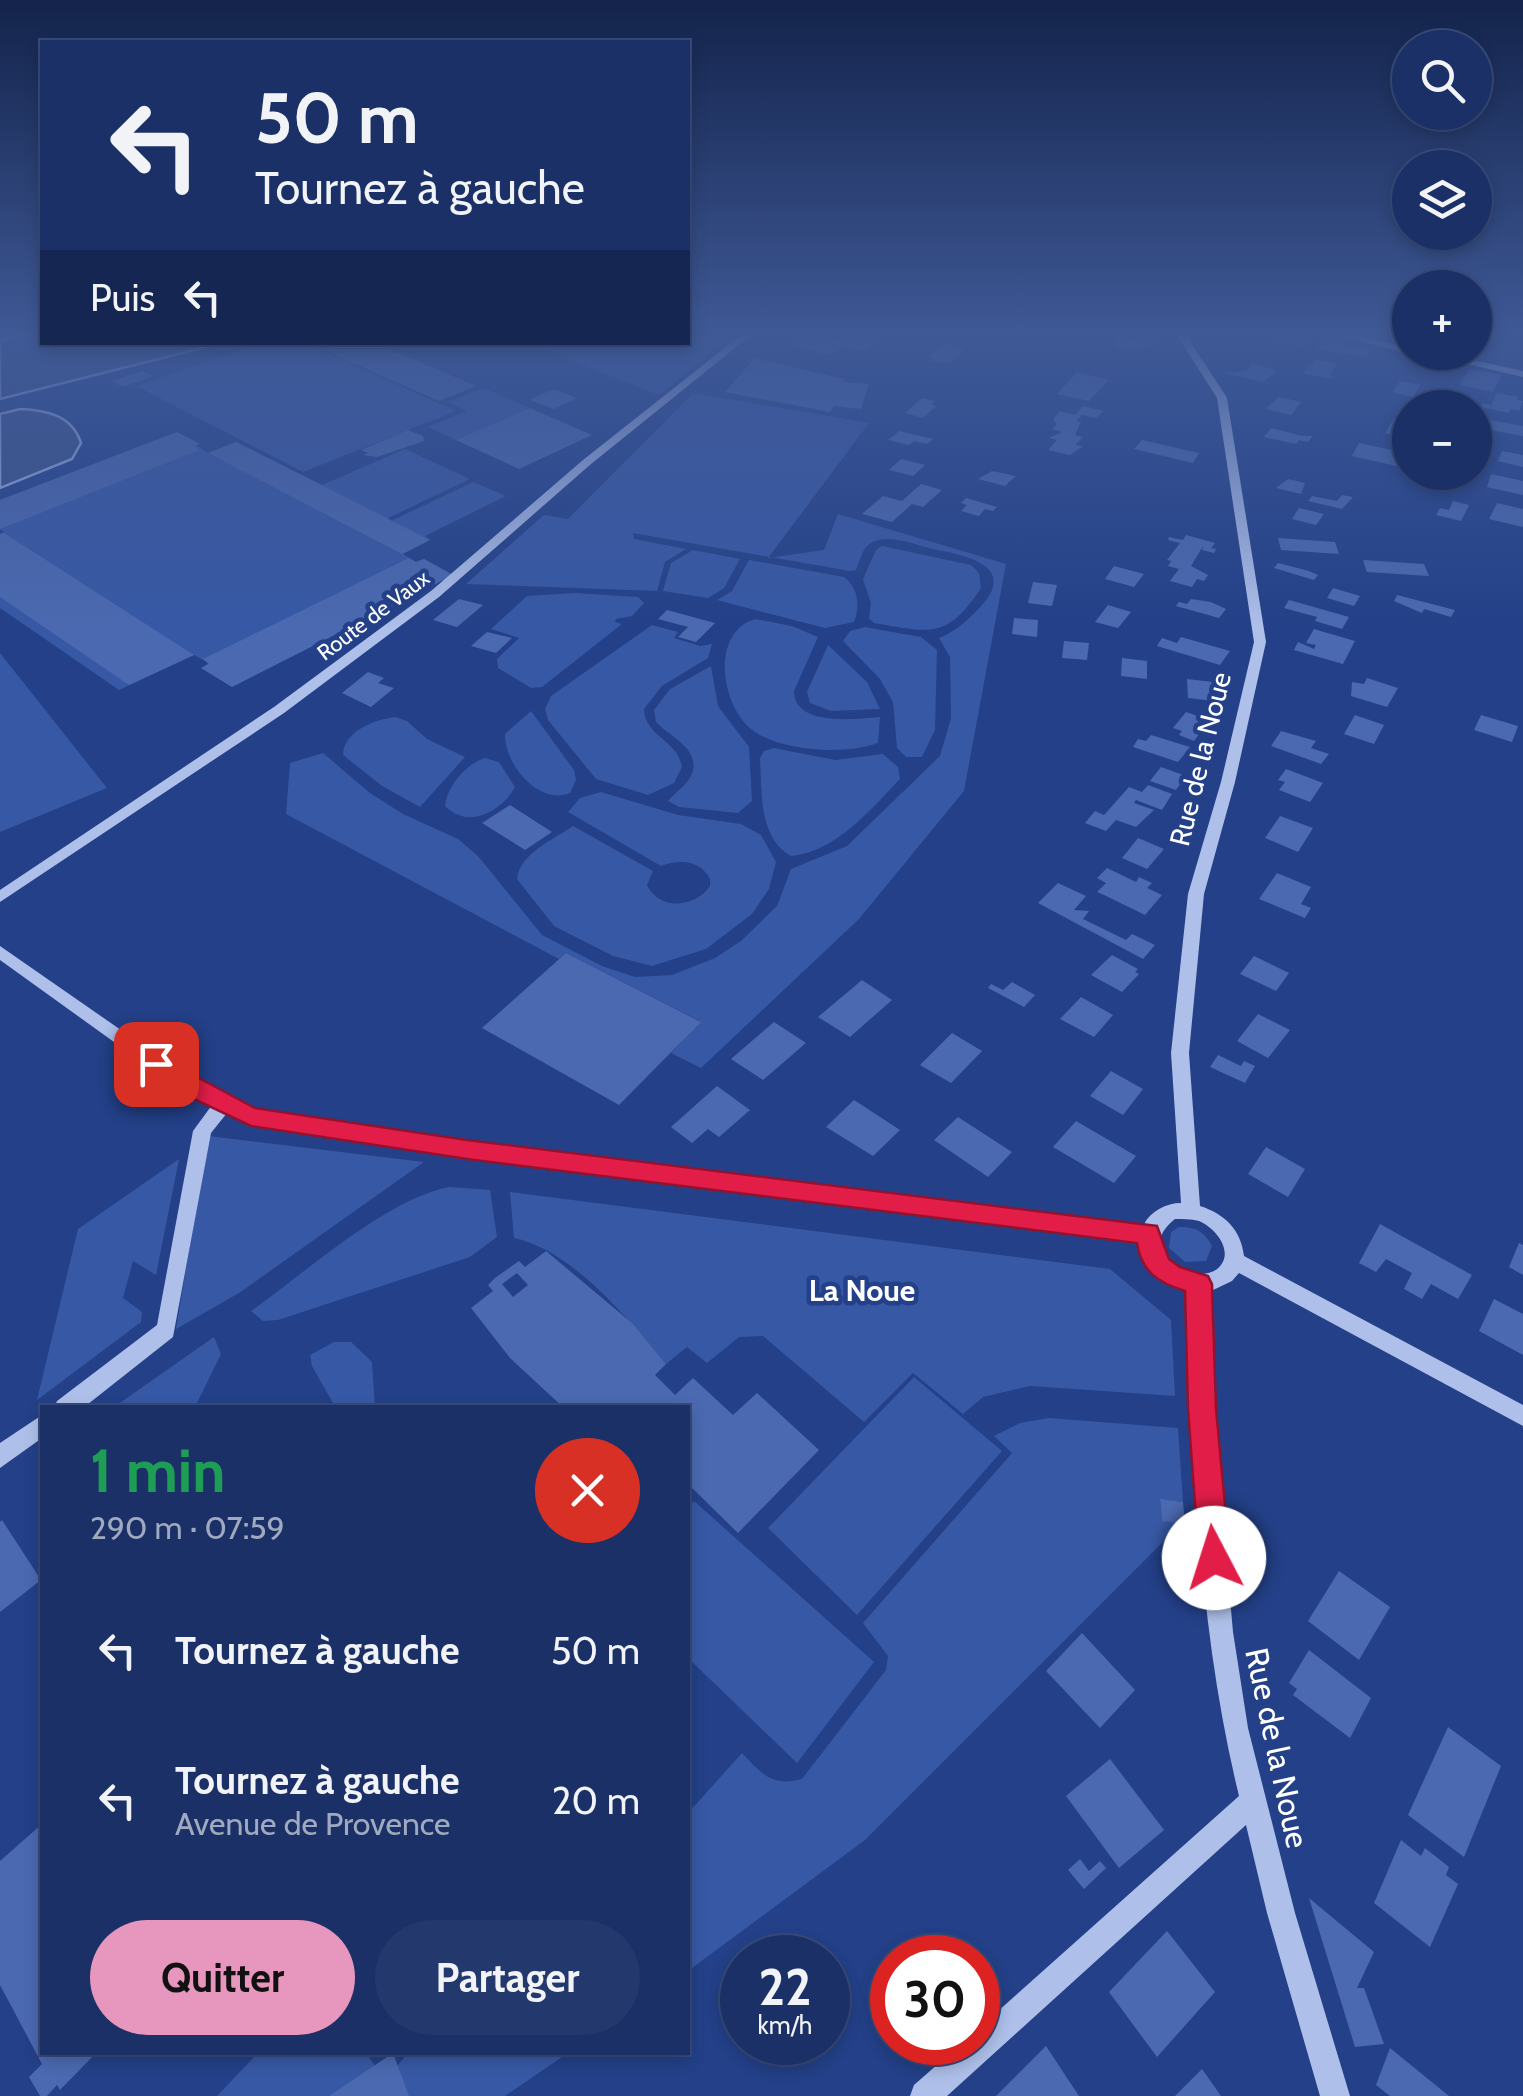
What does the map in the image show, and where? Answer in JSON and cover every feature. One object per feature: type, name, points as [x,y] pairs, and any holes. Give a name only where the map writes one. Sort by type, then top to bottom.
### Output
[{"type":"street","name":"Route de Vaux","points":[[0,898],[279,710],[420,605],[624,433]]},
{"type":"street","name":"Rue de la Noue","points":[[1191,1211],[1180,1053],[1196,894],[1228,782],[1260,642],[1227,433]]},
{"type":"street","points":[[0,952],[128,1046],[224,1105],[251,1117],[454,1148],[1148,1233]]},
{"type":"street","points":[[70,1405],[166,1330],[202,1131],[224,1105]]},
{"type":"street","points":[[1171,1211],[1191,1211],[1210,1217],[1225,1229],[1234,1245],[1235,1261],[1228,1273],[1215,1281],[1198,1284],[1172,1276],[1152,1256],[1148,1233],[1156,1219],[1171,1211]]},
{"type":"street","points":[[1235,1261],[1523,1416]]},
{"type":"street","name":"Rue de la Noue","points":[[1198,1284],[1202,1409],[1221,1632],[1251,1803],[1335,2096]]},
{"type":"street","points":[[0,1458],[40,1427]]},
{"type":"street","points":[[924,2096],[1251,1803]]},
{"type":"shaded area","points":[[0,433],[77,434],[81,443],[72,459],[0,488]]},
{"type":"shaded area","points":[[175,433],[208,453],[236,442],[322,485],[405,449],[470,479],[388,518],[391,521],[473,482],[506,496],[425,536],[430,540],[403,554],[416,562],[424,559],[453,575],[232,687],[201,668],[209,663],[194,655],[119,690],[0,608],[0,534],[4,532],[0,529],[0,500]]},
{"type":"shaded area","points":[[227,433],[401,433],[303,472]]},
{"type":"shaded area","points":[[441,433],[473,433],[456,440]]},
{"type":"shaded area","points":[[654,433],[862,433],[769,557],[633,533],[634,539],[686,549],[665,562],[657,591],[466,584],[544,515],[568,519]]},
{"type":"shaded area","points":[[838,514],[1006,564],[964,791],[859,919],[701,1068],[671,1053],[700,1021],[566,953],[559,959],[286,814],[290,763],[323,753],[370,793],[403,814],[458,839],[478,856],[542,935],[602,966],[635,977],[672,975],[715,958],[741,941],[777,906],[791,869],[847,846],[940,756],[951,718],[950,657],[939,638],[952,632],[982,605],[994,580],[990,571],[971,559],[893,539],[868,545],[856,570],[850,571],[772,557],[824,550]]},
{"type":"shaded area","points":[[882,546],[971,565],[979,573],[981,588],[957,617],[935,629],[874,623],[869,618],[871,603],[863,579],[876,550]]},
{"type":"shaded area","points":[[693,550],[740,559],[724,588],[708,598],[663,591],[671,563]]},
{"type":"shaded area","points":[[749,560],[844,577],[857,598],[854,622],[825,628],[717,600],[732,591]]},
{"type":"shaded area","points":[[575,593],[638,597],[644,603],[632,616],[616,619],[622,624],[542,687],[531,688],[498,668],[497,659],[519,638],[491,629],[527,596]]},
{"type":"shaded area","points":[[755,619],[792,626],[818,637],[794,691],[797,703],[815,716],[880,717],[878,743],[848,749],[813,749],[778,743],[751,729],[733,704],[725,670],[731,639]]},
{"type":"shaded area","points":[[652,625],[678,632],[674,638],[700,646],[712,644],[708,658],[662,686],[644,709],[650,726],[675,750],[682,767],[674,783],[648,795],[596,779],[548,720],[545,709],[551,696]]},
{"type":"shaded area","points":[[865,627],[921,637],[937,650],[935,730],[922,757],[906,757],[897,748],[893,702],[880,679],[843,641],[850,631]]},
{"type":"shaded area","points":[[828,645],[867,682],[880,709],[831,711],[810,703],[807,692]]},
{"type":"shaded area","points":[[0,653],[107,788],[0,832]]},
{"type":"shaded area","points":[[711,666],[718,706],[749,747],[752,801],[738,813],[679,807],[668,801],[691,776],[693,759],[656,722],[654,710],[670,689]]},
{"type":"shaded area","points":[[531,711],[574,770],[576,780],[570,793],[558,795],[536,788],[510,758],[505,734]]},
{"type":"shaded area","points":[[395,717],[407,721],[427,739],[465,757],[420,807],[382,786],[343,755],[354,733]]},
{"type":"shaded area","points":[[774,748],[835,760],[883,754],[898,767],[900,779],[838,838],[791,856],[773,837],[764,812],[760,758],[764,751]]},
{"type":"shaded area","points":[[485,758],[499,762],[515,787],[501,804],[483,815],[454,813],[445,806],[454,784],[471,765]]},
{"type":"shaded area","points":[[601,792],[678,815],[741,824],[761,835],[776,862],[769,889],[752,914],[706,949],[652,966],[613,956],[554,926],[517,879],[531,854],[573,826],[653,871],[647,885],[668,903],[696,899],[710,886],[710,879],[701,868],[682,862],[661,866],[568,812],[580,798]]},
{"type":"shaded area","points":[[208,1136],[424,1162],[239,1293],[176,1329]]},
{"type":"shaded area","points":[[179,1159],[156,1275],[133,1261],[123,1298],[142,1312],[141,1322],[37,1400],[78,1229]]},
{"type":"shaded area","points":[[449,1187],[490,1190],[497,1237],[470,1257],[278,1320],[263,1321],[251,1311],[373,1221],[425,1194]]},
{"type":"shaded area","points":[[510,1192],[1110,1269],[1171,1320],[1175,1396],[1030,1386],[983,1397],[963,1414],[913,1373],[864,1422],[763,1336],[739,1337],[707,1363],[687,1347],[666,1364],[578,1271],[557,1256],[514,1238]]},
{"type":"shaded area","points":[[1179,1227],[1195,1229],[1206,1237],[1212,1246],[1206,1261],[1185,1262],[1169,1248],[1171,1232]]},
{"type":"shaded area","points":[[214,1337],[221,1354],[196,1405],[117,1405]]},
{"type":"shaded area","points":[[334,1342],[351,1342],[372,1362],[375,1405],[334,1405],[310,1355]]},
{"type":"shaded area","points":[[914,1377],[1002,1451],[857,1615],[768,1528]]},
{"type":"shaded area","points":[[1049,1418],[1178,1428],[1183,1502],[1160,1500],[1162,1520],[1182,1523],[865,1840],[737,1935],[720,1935],[720,1947],[690,1970],[690,1811],[742,1753],[768,1777],[783,1781],[802,1779],[886,1670],[888,1656],[863,1623],[1012,1453],[994,1436],[1020,1423]]},
{"type":"shaded area","points":[[694,1501],[874,1662],[797,1763],[690,1660],[690,1506]]},
{"type":"shaded area","points":[[256,2055],[367,2055],[385,2080],[406,2055],[565,2055],[505,2096],[217,2096]]},
{"type":"building","points":[[175,433],[200,444],[193,446],[199,450],[0,529],[0,500]]},
{"type":"building","points":[[401,433],[415,433],[423,436],[424,441],[377,457],[363,455],[368,453],[361,450]]},
{"type":"building","points":[[473,433],[592,435],[519,469],[456,440]]},
{"type":"building","points":[[897,433],[933,439],[927,444],[914,441],[909,445],[888,440]]},
{"type":"building","points":[[1076,433],[1083,437],[1075,445],[1083,446],[1070,455],[1048,450],[1057,440],[1049,438]]},
{"type":"building","points":[[1267,433],[1313,436],[1308,442],[1299,440],[1296,444],[1264,437]]},
{"type":"building","points":[[1142,440],[1199,453],[1193,463],[1134,449]]},
{"type":"building","points":[[236,442],[430,540],[402,554],[208,453]]},
{"type":"building","points":[[1359,443],[1392,450],[1392,465],[1352,456]]},
{"type":"building","points":[[1502,451],[1523,455],[1523,467],[1498,461]]},
{"type":"building","points":[[901,459],[925,465],[913,476],[889,470]]},
{"type":"building","points":[[992,471],[1016,476],[1005,486],[978,479]]},
{"type":"building","points":[[1492,474],[1523,481],[1523,495],[1492,488]]},
{"type":"building","points":[[1288,479],[1305,483],[1301,494],[1276,488]]},
{"type":"building","points":[[921,484],[942,490],[923,507],[912,504],[892,522],[862,514],[883,496],[902,501]]},
{"type":"building","points":[[1342,495],[1353,497],[1342,509],[1308,501],[1312,496],[1337,501]]},
{"type":"building","points":[[966,498],[997,507],[993,511],[985,509],[979,516],[961,511],[967,505],[961,503]]},
{"type":"building","points":[[1453,501],[1469,505],[1461,521],[1436,515],[1440,508],[1449,510]]},
{"type":"building","points":[[1497,503],[1523,509],[1523,527],[1489,519]]},
{"type":"building","points":[[1299,508],[1324,514],[1316,525],[1292,519]]},
{"type":"building","points":[[0,534],[194,655],[129,685],[0,597]]},
{"type":"building","points":[[1186,535],[1215,543],[1211,548],[1216,549],[1214,553],[1202,550],[1203,546],[1191,566],[1208,575],[1204,581],[1197,579],[1192,587],[1170,581],[1179,569],[1168,566],[1171,561],[1167,560],[1180,543],[1168,540],[1169,537],[1183,540]]},
{"type":"building","points":[[1278,538],[1335,542],[1339,554],[1281,550]]},
{"type":"building","points":[[409,558],[416,562],[424,559],[453,575],[232,687],[201,668],[209,664],[203,659]]},
{"type":"building","points":[[1363,560],[1424,564],[1429,576],[1367,572]]},
{"type":"building","points":[[1278,563],[1318,575],[1314,580],[1274,568]]},
{"type":"building","points":[[1114,566],[1144,574],[1134,587],[1105,579]]},
{"type":"building","points":[[1033,582],[1057,585],[1052,606],[1028,603]]},
{"type":"building","points":[[1333,588],[1360,596],[1354,606],[1327,598]]},
{"type":"building","points":[[1397,595],[1455,610],[1451,617],[1424,609],[1422,613],[1394,601]]},
{"type":"building","points":[[459,599],[483,605],[457,627],[433,620]]},
{"type":"building","points":[[1191,599],[1226,609],[1219,618],[1176,606]]},
{"type":"building","points":[[1289,600],[1349,617],[1342,629],[1284,608]]},
{"type":"building","points":[[1108,605],[1131,612],[1118,628],[1095,622]]},
{"type":"building","points":[[667,610],[715,623],[696,642],[678,637],[688,627],[658,619]]},
{"type":"building","points":[[1014,618],[1038,620],[1037,637],[1012,634]]},
{"type":"building","points":[[1314,629],[1355,641],[1343,664],[1294,650],[1298,642],[1314,649],[1316,645],[1306,643]]},
{"type":"building","points":[[487,632],[512,638],[496,653],[471,646]]},
{"type":"building","points":[[1181,637],[1230,651],[1220,665],[1157,646],[1162,638],[1177,643]]},
{"type":"building","points":[[1064,641],[1089,643],[1087,660],[1062,658]]},
{"type":"building","points":[[1122,658],[1147,661],[1147,679],[1121,676]]},
{"type":"building","points":[[368,672],[384,678],[378,683],[394,688],[371,707],[342,693]]},
{"type":"building","points":[[1367,678],[1398,688],[1387,707],[1351,696],[1352,682],[1364,684]]},
{"type":"building","points":[[1187,679],[1213,682],[1214,701],[1188,698]]},
{"type":"building","points":[[1186,712],[1210,720],[1194,741],[1173,728]]},
{"type":"building","points":[[1355,715],[1384,725],[1374,744],[1344,734]]},
{"type":"building","points":[[1481,715],[1518,726],[1512,742],[1474,730]]},
{"type":"building","points":[[1281,731],[1316,741],[1311,748],[1329,754],[1321,764],[1271,746]]},
{"type":"building","points":[[1151,735],[1190,747],[1178,762],[1133,747],[1138,739],[1146,741]]},
{"type":"building","points":[[1161,767],[1186,776],[1176,790],[1150,781]]},
{"type":"building","points":[[1286,769],[1323,783],[1310,802],[1279,790],[1285,782],[1278,780]]},
{"type":"building","points":[[1148,785],[1172,794],[1162,810],[1136,800],[1134,803],[1154,810],[1136,827],[1116,820],[1106,831],[1085,823],[1095,811],[1104,815],[1129,787],[1142,792]]},
{"type":"building","points":[[510,805],[552,832],[525,850],[482,823]]},
{"type":"building","points":[[1280,816],[1313,828],[1298,852],[1265,838]]},
{"type":"building","points":[[1138,838],[1164,849],[1147,869],[1122,858]]},
{"type":"building","points":[[1107,868],[1136,882],[1139,877],[1152,883],[1147,888],[1162,895],[1145,915],[1097,892],[1106,883],[1097,878]]},
{"type":"building","points":[[1277,873],[1311,887],[1301,904],[1311,908],[1305,918],[1259,899]]},
{"type":"building","points":[[1058,883],[1086,896],[1074,910],[1089,911],[1083,919],[1126,940],[1132,934],[1155,945],[1143,959],[1038,903]]},
{"type":"building","points":[[566,953],[701,1022],[619,1105],[482,1028]]},
{"type":"building","points":[[1112,955],[1138,969],[1135,972],[1139,974],[1122,992],[1091,975]]},
{"type":"building","points":[[1254,956],[1289,973],[1276,991],[1240,974]]},
{"type":"building","points":[[862,980],[892,1000],[850,1037],[818,1017]]},
{"type":"building","points":[[1012,982],[1035,995],[1024,1007],[988,988],[991,984],[1003,990]]},
{"type":"building","points":[[1081,997],[1113,1015],[1094,1037],[1060,1019]]},
{"type":"building","points":[[1258,1014],[1290,1030],[1268,1058],[1237,1041]]},
{"type":"building","points":[[774,1022],[806,1043],[763,1080],[731,1059]]},
{"type":"building","points":[[952,1033],[982,1051],[951,1083],[920,1065]]},
{"type":"building","points":[[1218,1055],[1241,1066],[1244,1061],[1255,1066],[1245,1083],[1210,1067]]},
{"type":"building","points":[[1111,1071],[1143,1089],[1123,1115],[1090,1096]]},
{"type":"building","points":[[717,1086],[750,1110],[719,1137],[708,1129],[692,1143],[671,1127]]},
{"type":"building","points":[[854,1100],[900,1130],[873,1156],[826,1127]]},
{"type":"building","points":[[958,1117],[1012,1152],[988,1177],[934,1140]]},
{"type":"building","points":[[1076,1121],[1136,1156],[1114,1183],[1053,1147]]},
{"type":"building","points":[[1266,1147],[1305,1169],[1288,1197],[1248,1174]]},
{"type":"building","points":[[1380,1224],[1472,1275],[1458,1299],[1431,1284],[1422,1299],[1404,1289],[1412,1273],[1386,1259],[1376,1272],[1359,1263]]},
{"type":"building","points":[[1519,1243],[1523,1245],[1523,1275],[1509,1267]]},
{"type":"building","points":[[546,1251],[632,1323],[666,1364],[655,1375],[675,1395],[693,1378],[733,1415],[757,1393],[819,1450],[738,1533],[690,1486],[690,1405],[561,1405],[510,1358],[471,1308],[493,1291],[488,1285],[495,1278],[519,1261],[525,1267]],"holes":[[[517,1273],[528,1285],[513,1297],[502,1284]]]},
{"type":"building","points":[[1494,1299],[1523,1314],[1523,1355],[1479,1331]]},
{"type":"building","points":[[1160,1499],[1183,1502],[1185,1524],[1162,1521]]},
{"type":"building","points":[[0,1522],[40,1581],[0,1612]]},
{"type":"building","points":[[1339,1571],[1390,1607],[1359,1660],[1308,1621]]},
{"type":"building","points":[[1082,1633],[1135,1690],[1100,1728],[1046,1671]]},
{"type":"building","points":[[1309,1650],[1371,1698],[1350,1738],[1293,1695],[1297,1689],[1289,1683]]},
{"type":"building","points":[[1448,1727],[1501,1766],[1464,1857],[1408,1815]]},
{"type":"building","points":[[1110,1759],[1164,1830],[1119,1868],[1066,1796]]},
{"type":"building","points":[[40,1826],[40,2055],[94,2055],[60,2090],[57,2085],[47,2096],[40,2096],[29,2077],[42,2064],[0,1985],[0,1861]]},
{"type":"building","points":[[1401,1840],[1421,1856],[1425,1848],[1449,1867],[1446,1875],[1458,1884],[1430,1947],[1374,1903]]},
{"type":"building","points":[[1080,1859],[1089,1871],[1100,1861],[1106,1868],[1084,1889],[1068,1870]]},
{"type":"building","points":[[1309,1898],[1374,1952],[1357,1988],[1364,1988],[1384,2044],[1355,2047]]},
{"type":"building","points":[[1167,1931],[1215,1992],[1157,2057],[1109,1992]]},
{"type":"building","points":[[1046,2046],[1079,2096],[996,2096]]},
{"type":"building","points":[[1390,2048],[1449,2096],[1390,2096],[1376,2085]]},
{"type":"building","points":[[394,2055],[409,2096],[329,2096]]},
{"type":"building","points":[[1202,2069],[1221,2096],[1175,2096]]},
{"type":"district","name":"La Noue","points":[[862,1291]]},
{"type":"route","points":[[156,1064],[251,1117],[467,1150],[1148,1233],[1152,1256],[1160,1267],[1172,1276],[1198,1284],[1197,1324],[1214,1558]]}]
